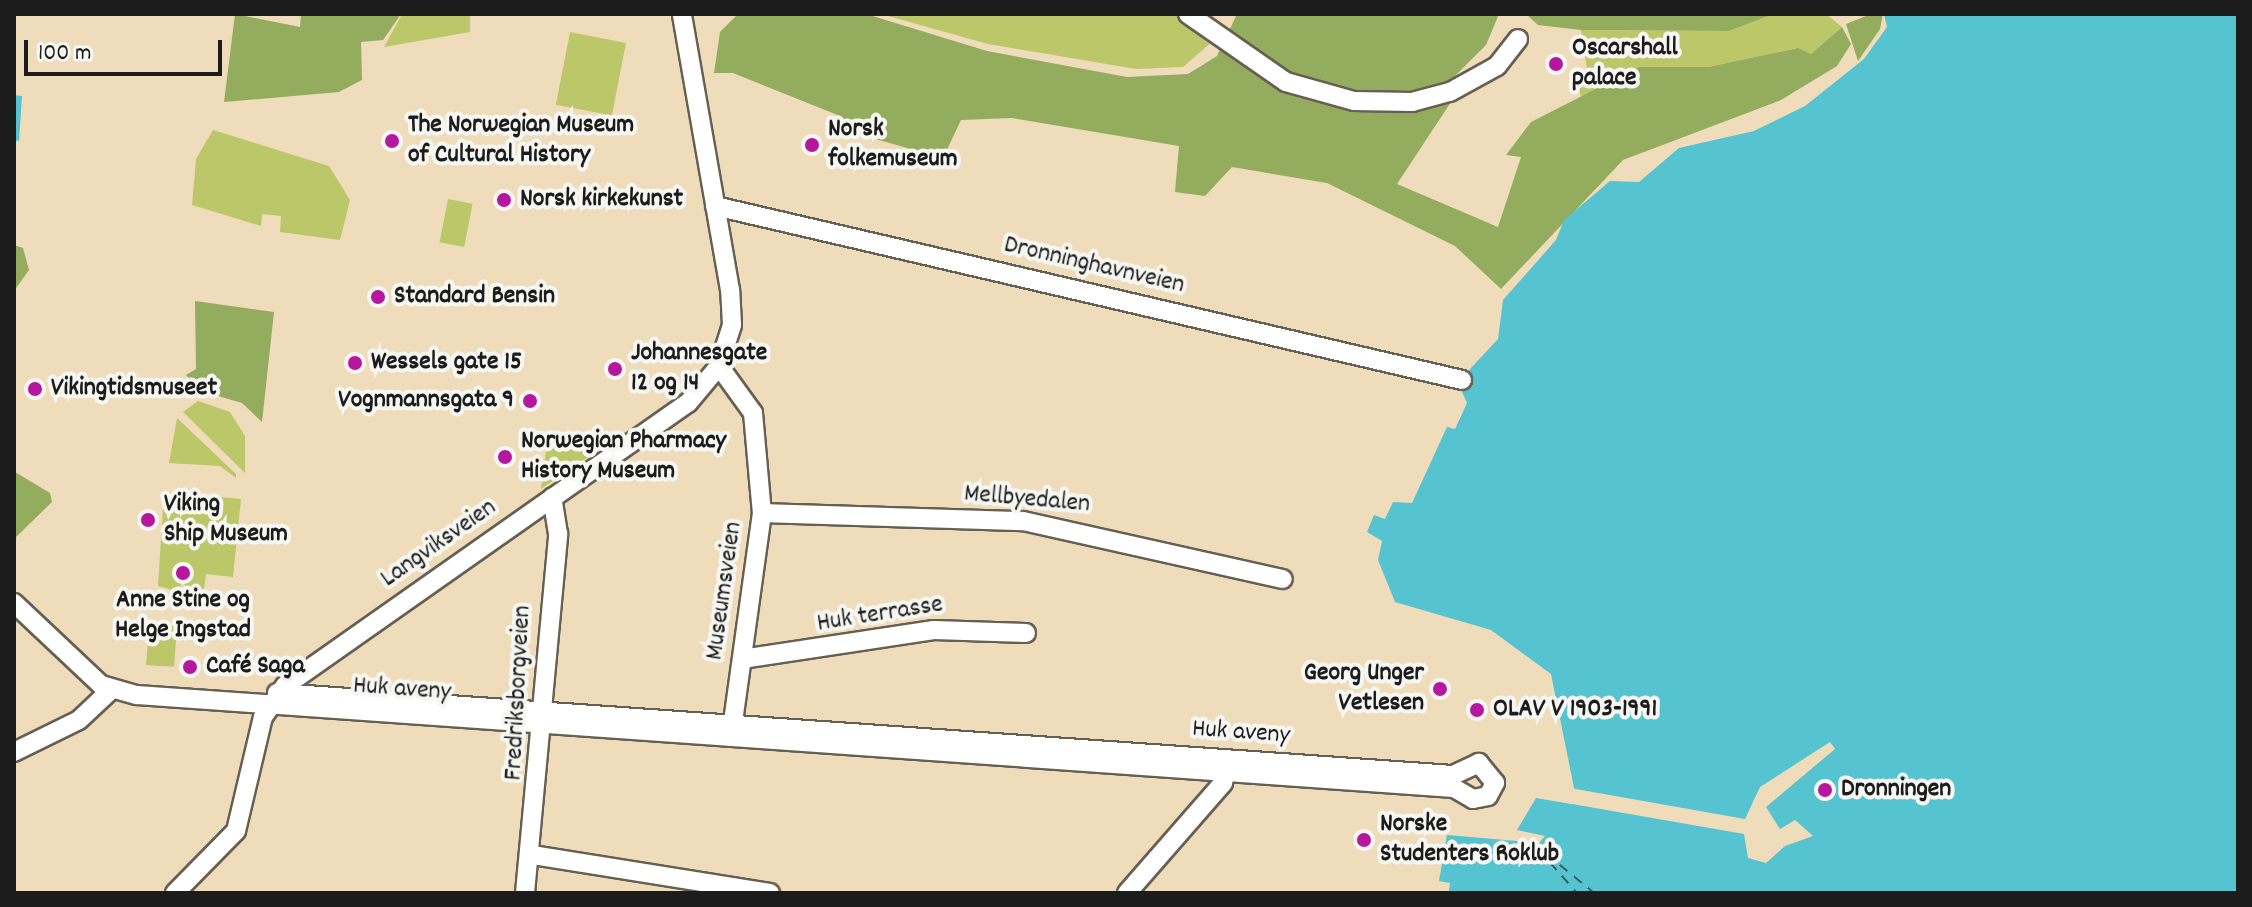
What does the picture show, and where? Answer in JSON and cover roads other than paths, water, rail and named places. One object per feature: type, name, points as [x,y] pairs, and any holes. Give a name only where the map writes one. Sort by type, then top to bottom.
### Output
[{"type":"street","name":"Langviksveien","points":[[273,699],[552,497],[688,403],[719,366],[732,309],[682,14]]},
{"type":"street","points":[[1188,14],[1286,82],[1354,101],[1412,102],[1450,92],[1497,66],[1518,39]]},
{"type":"street","name":"Dronninghavnveien","points":[[715,206],[1462,380]]},
{"type":"street","name":"Museumsveien","points":[[719,366],[753,413],[762,513],[731,732]]},
{"type":"street","name":"Fredriksborgveien","points":[[525,893],[533,855],[559,517],[552,497]]},
{"type":"street","name":"Mellbyedalen","points":[[762,513],[1023,521],[1283,579]]},
{"type":"street","points":[[14,603],[111,690],[79,720],[14,752]]},
{"type":"street","name":"Huk terrasse","points":[[742,659],[934,630],[1026,633]]},
{"type":"street","name":"Huk aveny","points":[[111,690],[1332,772],[1453,775],[1479,763],[1495,783],[1488,796],[1473,799],[1454,788],[1332,772]]},
{"type":"street","points":[[175,893],[241,822],[273,699]]},
{"type":"street","points":[[1127,893],[1228,765]]},
{"type":"street","points":[[533,855],[770,893]]},
{"type":"water","points":[[1884,14],[2238,14],[2238,893],[1449,891],[1450,883],[1439,881],[1447,835],[1539,843],[1545,836],[1517,830],[1536,798],[1572,804],[1574,788],[1551,674],[1491,630],[1395,602],[1378,560],[1382,541],[1367,532],[1374,515],[1385,519],[1393,502],[1412,503],[1447,427],[1455,429],[1467,403],[1462,392],[1470,369],[1498,339],[1503,300],[1556,240],[1564,220],[1610,181],[1639,182],[1679,148],[1754,131],[1805,106],[1864,59],[1887,27]]},
{"type":"water","points":[[14,95],[22,96],[19,141],[14,140]]},
{"type":"place","name":"Oscarshall palace","points":[[1556,64]]},
{"type":"place","name":"The Norwegian Museum of Cultural History","points":[[392,141]]},
{"type":"place","name":"Norsk folkemuseum","points":[[812,145]]},
{"type":"place","name":"Norsk kirkekunst","points":[[504,200]]},
{"type":"place","name":"Standard Bensin","points":[[378,297]]},
{"type":"place","name":"Wessels gate 15","points":[[355,363]]},
{"type":"place","name":"Johannesgate 12 og 14","points":[[615,369]]},
{"type":"place","name":"Vikingtidsmuseet","points":[[35,389]]},
{"type":"place","name":"Vognmannsgata 9","points":[[530,401]]},
{"type":"place","name":"Norwegian Pharmacy History Museum","points":[[505,457]]},
{"type":"place","name":"Viking Ship Museum","points":[[148,520]]},
{"type":"place","name":"Anne Stine og Helge Ingstad","points":[[183,573]]},
{"type":"place","name":"Café Saga","points":[[190,667]]},
{"type":"place","name":"Georg Unger Vetlesen","points":[[1440,689]]},
{"type":"place","name":"OLAV V 1903-1991","points":[[1477,710]]},
{"type":"place","name":"Dronningen","points":[[1825,790]]},
{"type":"place","name":"Norske Studenters Roklub","points":[[1364,840]]}]
